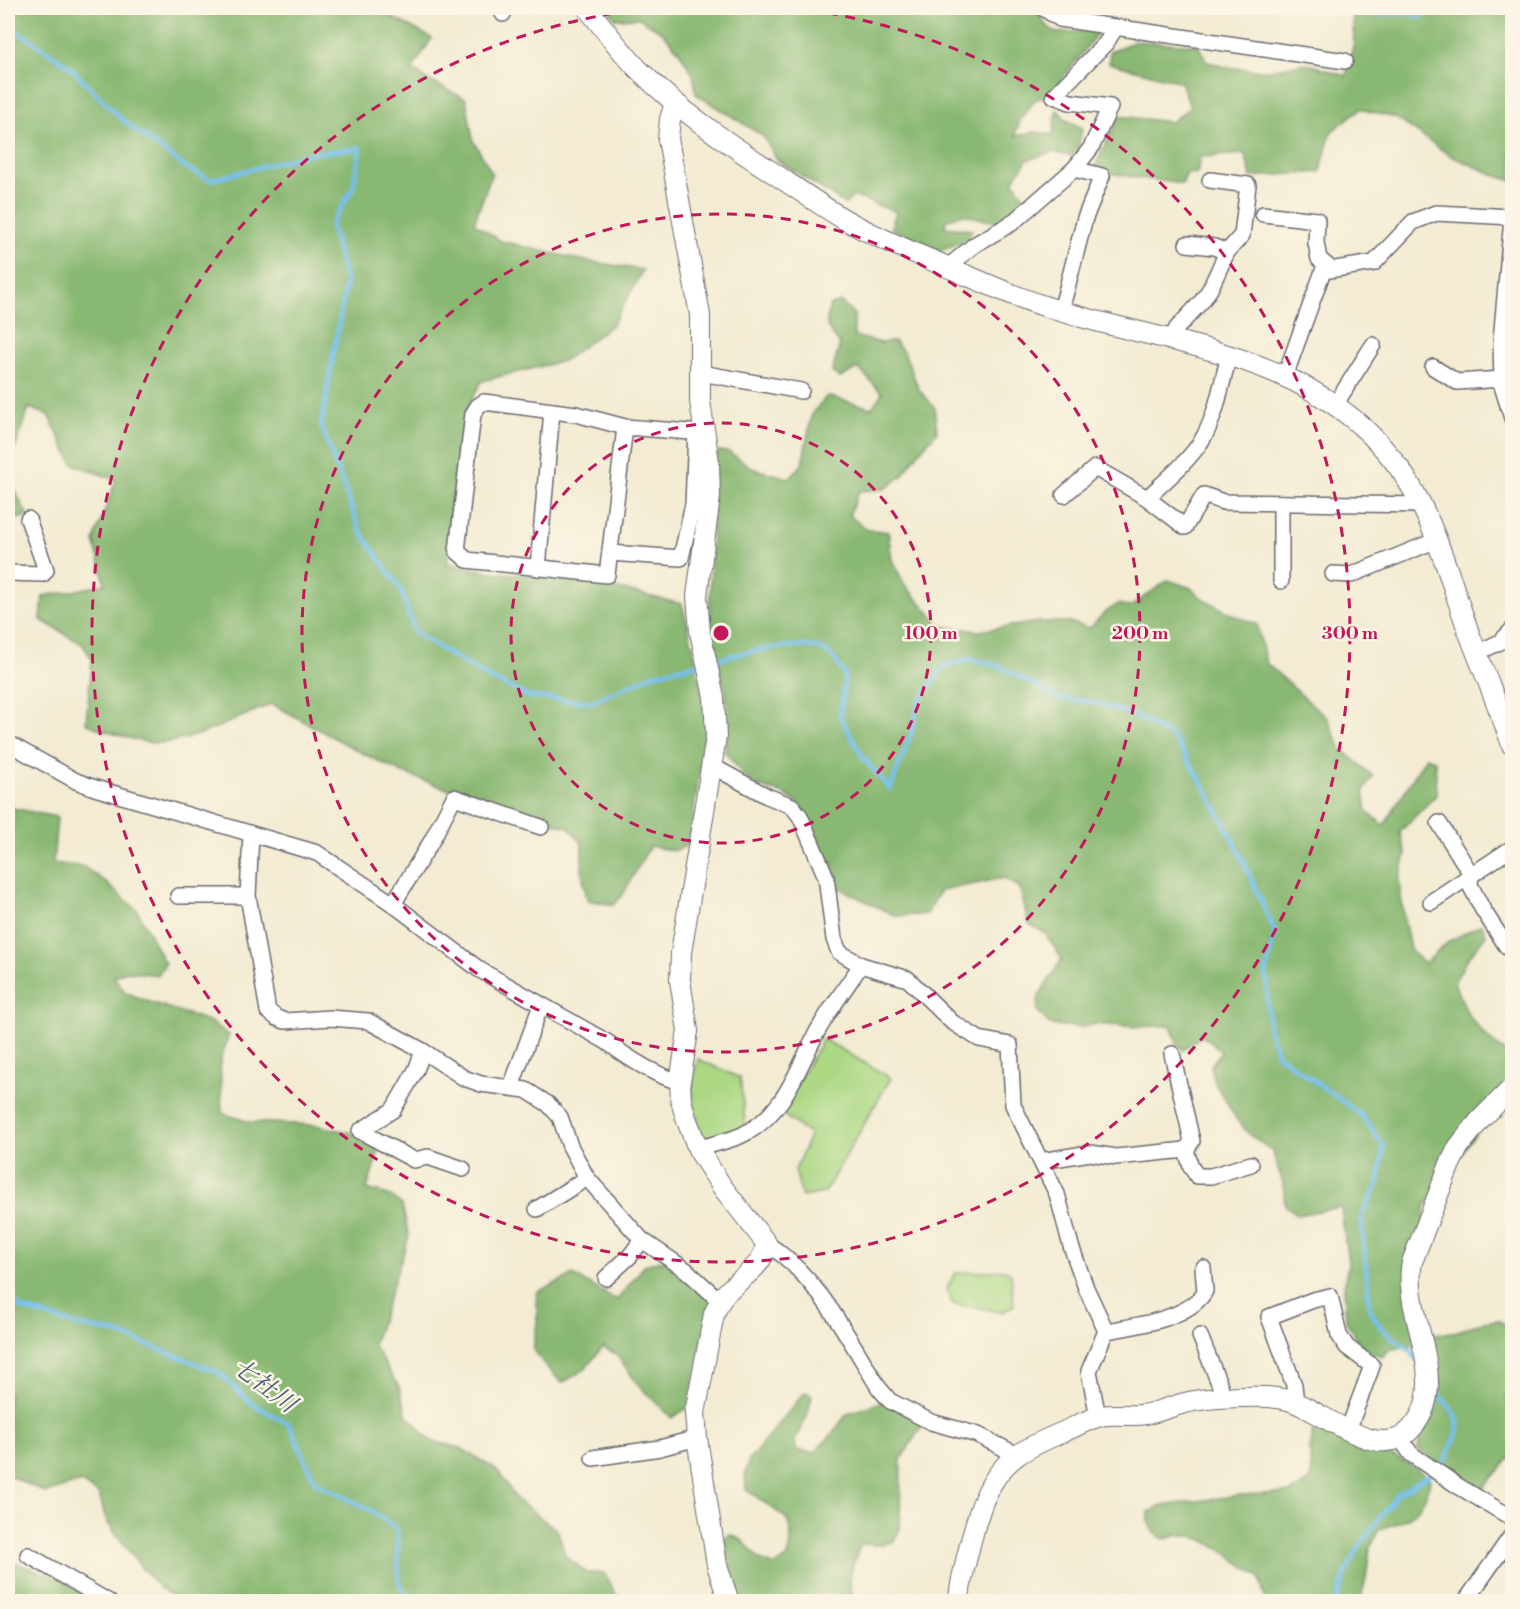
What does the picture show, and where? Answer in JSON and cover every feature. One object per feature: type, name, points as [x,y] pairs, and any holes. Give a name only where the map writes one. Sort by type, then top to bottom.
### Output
[{"type":"street","points":[[586,8],[638,69],[675,103],[718,137],[841,217],[877,237],[1005,292],[1061,311],[1250,361],[1317,392],[1335,405],[1373,437],[1390,456],[1421,505],[1437,540],[1512,745]]},
{"type":"street","points":[[1043,8],[1060,19],[1345,61]]},
{"type":"street","points":[[948,267],[974,245],[1012,223],[1074,169],[1091,148],[1110,107],[1070,102],[1054,96],[1106,43],[1116,27]]},
{"type":"street","points":[[610,553],[681,558],[693,504],[700,433],[700,315],[668,139],[670,118],[675,103]]},
{"type":"street","points":[[1061,311],[1085,218],[1102,176],[1074,169]]},
{"type":"street","points":[[1170,341],[1177,328],[1202,302],[1227,252],[1242,235],[1248,185],[1210,180]]},
{"type":"street","points":[[1285,376],[1323,271],[1374,262],[1413,222],[1436,213],[1512,218],[1501,340],[1505,383],[1512,418]]},
{"type":"street","points":[[1263,214],[1317,220],[1316,243],[1319,259],[1331,269]]},
{"type":"street","points":[[1186,244],[1214,247],[1227,252]]},
{"type":"street","points":[[1335,405],[1373,345]]},
{"type":"street","points":[[1148,498],[1202,441],[1213,416],[1229,356]]},
{"type":"street","points":[[1433,367],[1457,382],[1505,383]]},
{"type":"street","points":[[701,374],[801,391]]},
{"type":"street","points":[[625,427],[607,575],[467,560],[457,550],[473,414],[484,402],[576,414],[625,427],[700,433]]},
{"type":"street","points":[[538,568],[552,411]]},
{"type":"street","points":[[700,433],[709,462],[710,497],[697,596],[700,632],[714,697],[716,737],[681,953],[680,980],[688,1031],[680,1082],[681,1100],[686,1118],[698,1149],[723,1188],[766,1243],[779,1251],[811,1283],[879,1388],[890,1401],[931,1422],[978,1435],[1017,1455]]},
{"type":"street","points":[[1064,495],[1095,468],[1148,498],[1185,527],[1204,495],[1222,502],[1421,505]]},
{"type":"street","points":[[1281,503],[1281,581]]},
{"type":"street","points":[[8,573],[44,574],[46,570],[28,519]]},
{"type":"street","points":[[1333,574],[1351,574],[1437,540]]},
{"type":"street","points":[[1477,653],[1500,642],[1512,630]]},
{"type":"street","points":[[8,743],[76,781],[95,788],[317,853],[393,904],[480,970],[667,1078],[680,1082]]},
{"type":"street","points":[[712,766],[767,796],[792,806],[800,816],[825,877],[834,939],[839,952],[861,965],[908,980],[952,1022],[979,1039],[1010,1045],[1013,1105],[1056,1194],[1086,1288],[1106,1331],[1089,1371],[1098,1417]]},
{"type":"street","points":[[393,904],[431,842],[454,797],[541,827]]},
{"type":"street","points":[[1439,823],[1472,874],[1470,885],[1507,947]]},
{"type":"street","points":[[251,834],[248,896],[268,1011],[285,1021],[338,1017],[368,1021],[423,1051],[464,1078],[481,1084],[526,1090],[548,1104],[560,1118],[570,1146],[587,1178],[642,1240],[686,1270],[720,1300]]},
{"type":"street","points":[[1431,902],[1512,848]]},
{"type":"street","points":[[178,896],[248,896]]},
{"type":"street","points":[[698,1149],[742,1135],[765,1119],[779,1104],[789,1090],[818,1031],[861,965]]},
{"type":"street","points":[[511,1087],[541,1005]]},
{"type":"street","points":[[423,1051],[416,1070],[393,1110],[360,1131],[414,1160],[428,1157],[463,1169]]},
{"type":"street","points":[[1172,1054],[1192,1141],[1186,1150]]},
{"type":"street","points":[[1405,1446],[1409,1431],[1427,1401],[1426,1359],[1411,1296],[1409,1276],[1412,1262],[1459,1146],[1480,1120],[1512,1089]]},
{"type":"street","points":[[1041,1161],[1090,1153],[1116,1157],[1186,1150]]},
{"type":"street","points":[[1186,1150],[1191,1167],[1197,1176],[1210,1176],[1251,1164]]},
{"type":"street","points":[[537,1209],[587,1178]]},
{"type":"street","points":[[606,1278],[630,1256],[642,1240]]},
{"type":"street","points":[[729,1602],[717,1565],[695,1413],[710,1328],[720,1300],[760,1262],[765,1254],[766,1243]]},
{"type":"street","points":[[1106,1331],[1156,1321],[1195,1304],[1205,1291],[1203,1268]]},
{"type":"street","points":[[1296,1403],[1294,1385],[1269,1317],[1330,1296],[1340,1335],[1347,1347],[1372,1366],[1348,1430]]},
{"type":"street","points":[[1200,1336],[1225,1398]]},
{"type":"street","points":[[959,1602],[974,1529],[990,1487],[1001,1469],[1017,1455],[1098,1417],[1145,1415],[1186,1402],[1225,1398],[1273,1398],[1296,1403],[1370,1439],[1405,1446],[1458,1486],[1512,1518]]},
{"type":"street","points":[[593,1458],[660,1448],[697,1438]]},
{"type":"street","points":[[1465,1602],[1512,1535]]},
{"type":"street","points":[[28,1555],[109,1602]]},
{"type":"green space","points":[[8,8],[375,8],[432,38],[412,70],[466,99],[473,140],[492,173],[474,223],[501,241],[581,260],[643,270],[613,324],[563,361],[482,381],[466,410],[452,501],[448,563],[490,572],[576,579],[682,604],[707,721],[689,845],[674,851],[650,846],[623,894],[614,905],[587,900],[582,873],[582,843],[569,827],[523,816],[403,773],[272,704],[202,733],[158,743],[122,736],[86,723],[92,659],[82,644],[41,620],[43,596],[105,584],[94,540],[116,480],[73,464],[48,415],[29,408],[8,469]]},
{"type":"green space","points":[[606,8],[992,8],[1016,12],[1028,8],[1037,9],[1046,25],[1056,33],[1100,30],[1051,93],[1035,100],[1021,118],[1015,136],[1035,132],[1053,135],[1057,110],[1066,120],[1082,128],[1077,157],[1053,152],[1027,160],[1013,181],[1029,204],[1005,225],[963,214],[946,220],[945,227],[972,230],[968,239],[941,251],[891,228],[896,212],[854,196],[845,204],[777,160],[763,136],[696,94],[693,74],[678,50],[662,32],[639,18],[616,19]]},
{"type":"green space","points":[[1352,8],[1512,8],[1512,181],[1451,156],[1396,118],[1360,109],[1331,132],[1320,172],[1251,177],[1245,154],[1200,157],[1197,174],[1187,173],[1182,184],[1093,171],[1119,116],[1171,122],[1190,107],[1181,82],[1109,63],[1110,51],[1136,41],[1198,45],[1206,61],[1225,67],[1265,71],[1306,63],[1346,76],[1354,42]]},
{"type":"green space","points":[[841,302],[854,314],[854,336],[881,343],[894,341],[904,352],[919,390],[935,408],[937,432],[902,476],[885,489],[859,491],[849,515],[866,529],[888,532],[892,560],[905,585],[941,626],[978,631],[1039,622],[1068,622],[1090,628],[1103,614],[1118,604],[1130,607],[1168,580],[1191,588],[1202,598],[1233,615],[1257,624],[1266,663],[1327,718],[1341,749],[1373,776],[1364,790],[1367,812],[1384,825],[1426,757],[1435,760],[1437,794],[1400,832],[1406,854],[1399,881],[1410,949],[1424,964],[1449,941],[1482,924],[1486,935],[1466,961],[1454,983],[1469,1016],[1489,1039],[1512,1057],[1512,1080],[1425,1207],[1414,1345],[1389,1350],[1383,1357],[1361,1348],[1346,1321],[1344,1287],[1348,1264],[1341,1207],[1298,1215],[1285,1205],[1283,1183],[1272,1151],[1249,1134],[1237,1120],[1213,1080],[1211,1065],[1221,1052],[1211,1041],[1201,1036],[1183,1050],[1177,1044],[1171,1025],[1135,1027],[1095,1024],[1080,1027],[1050,1025],[1037,1010],[1039,996],[1062,959],[1045,933],[1029,924],[1019,887],[1004,878],[940,891],[927,914],[896,916],[839,888],[832,863],[823,854],[798,803],[782,793],[755,785],[745,777],[725,752],[728,715],[725,689],[709,630],[714,457],[719,451],[729,452],[754,469],[789,478],[802,465],[812,413],[827,396],[872,408],[882,393],[858,368],[840,378],[832,372],[840,344],[829,330],[827,318],[830,305]]},
{"type":"green space","points":[[8,478],[28,516],[8,521]]},
{"type":"green space","points":[[8,807],[57,817],[53,863],[84,867],[137,910],[165,964],[158,975],[126,971],[114,977],[125,992],[211,1022],[229,1035],[220,1061],[222,1113],[250,1122],[315,1125],[357,1134],[379,1151],[367,1189],[389,1195],[402,1205],[409,1236],[373,1345],[399,1387],[407,1415],[431,1441],[461,1448],[498,1471],[517,1500],[558,1531],[565,1555],[587,1573],[604,1573],[620,1601],[179,1601],[160,1588],[140,1566],[107,1522],[99,1495],[81,1482],[46,1493],[8,1475]]},
{"type":"green space","points":[[823,1039],[891,1078],[824,1193],[802,1197],[795,1170],[810,1135],[780,1112]]},
{"type":"green space","points":[[698,1059],[740,1078],[746,1129],[705,1142],[692,1092]]},
{"type":"green space","points":[[660,1260],[684,1272],[714,1300],[687,1408],[672,1418],[639,1386],[616,1354],[603,1347],[584,1370],[562,1383],[533,1349],[537,1323],[537,1292],[573,1275],[617,1300],[645,1265]]},
{"type":"green space","points":[[1005,1270],[1011,1273],[1014,1305],[1003,1312],[952,1304],[946,1291],[955,1273]]},
{"type":"green space","points":[[1498,1320],[1512,1329],[1512,1389],[1505,1397],[1512,1414],[1512,1456],[1481,1490],[1446,1470],[1418,1449],[1422,1432],[1438,1399],[1441,1382],[1428,1336],[1458,1331],[1479,1323]]},
{"type":"green space","points":[[805,1392],[812,1395],[808,1414],[794,1442],[797,1451],[814,1452],[829,1438],[847,1414],[884,1401],[920,1422],[922,1426],[901,1459],[900,1529],[893,1542],[877,1545],[861,1544],[850,1580],[852,1594],[856,1601],[739,1601],[733,1589],[723,1540],[729,1534],[742,1540],[760,1560],[775,1566],[788,1557],[791,1534],[787,1519],[746,1489],[745,1475],[749,1460]]},
{"type":"green space","points":[[1321,1426],[1346,1439],[1402,1460],[1422,1472],[1430,1480],[1423,1502],[1412,1515],[1379,1529],[1370,1548],[1360,1601],[1266,1601],[1259,1577],[1210,1543],[1189,1535],[1164,1539],[1151,1528],[1149,1512],[1162,1506],[1240,1495],[1291,1493],[1311,1480],[1310,1449],[1313,1427]]},
{"type":"green space","points":[[8,1560],[63,1580],[96,1602],[8,1602]]},
{"type":"waterway","points":[[911,8],[933,14],[947,8]]},
{"type":"waterway","points":[[1332,8],[1373,14],[1410,13],[1419,17],[1429,8]]},
{"type":"waterway","points":[[8,31],[17,31],[69,66],[122,120],[185,167],[211,180],[308,154],[360,148],[353,188],[331,225],[346,282],[321,425],[360,531],[400,588],[415,633],[487,677],[530,697],[592,702],[654,674],[702,663]]},
{"type":"waterway","points":[[710,661],[788,646],[818,648],[828,653],[845,675],[840,717],[864,759],[890,789],[911,734],[919,702],[944,666],[971,659],[999,666],[1058,698],[1098,703],[1138,717],[1173,737],[1200,779],[1237,847],[1275,932],[1266,972],[1269,1030],[1278,1055],[1360,1114],[1384,1146],[1378,1185],[1361,1216],[1370,1310],[1382,1329],[1411,1351],[1417,1361]]},
{"type":"waterway","name":"七社川","points":[[8,1292],[20,1308],[80,1326],[117,1333],[218,1372],[251,1403],[289,1424],[315,1482],[368,1509],[397,1529],[399,1581],[407,1602]]},
{"type":"waterway","points":[[1435,1388],[1457,1417],[1458,1424],[1452,1445],[1443,1465],[1439,1468]]},
{"type":"waterway","points":[[1336,1602],[1345,1574],[1361,1543],[1397,1495],[1432,1473]]}]
